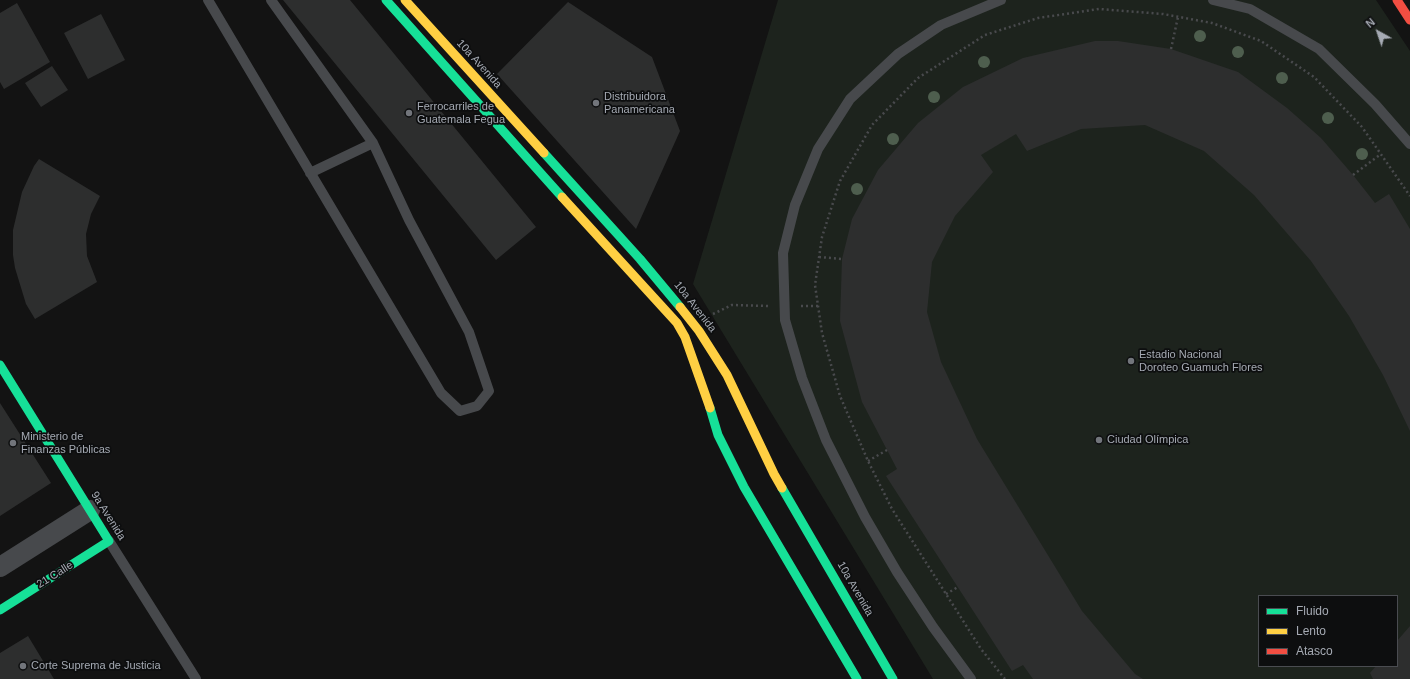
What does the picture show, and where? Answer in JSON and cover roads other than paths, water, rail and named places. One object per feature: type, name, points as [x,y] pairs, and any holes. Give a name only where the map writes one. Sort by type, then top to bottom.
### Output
[{"type":"main road","points":[[386,0],[540,173],[677,323],[685,337],[718,435],[744,487],[857,679]]},
{"type":"main road","name":"10a Avenida","points":[[407,0],[640,259],[671,295],[702,335],[727,375],[774,474],[893,679]]},
{"type":"main road","points":[[1397,0],[1410,20]]},
{"type":"main road","name":"9a Avenida","points":[[0,366],[109,541]]},
{"type":"main road","name":"21 Calle","points":[[0,610],[109,541]]},
{"type":"street","points":[[0,567],[90,510]]},
{"type":"lane","points":[[208,0],[441,393],[460,411],[477,406],[489,391],[469,332],[409,220],[373,143],[271,0]]},
{"type":"lane","points":[[971,679],[933,627],[897,572],[865,517],[826,440],[802,378],[786,320],[783,253],[795,205],[818,149],[850,99],[898,54],[941,25],[1001,0]]},
{"type":"lane","points":[[1213,0],[1250,9],[1319,49],[1376,104],[1410,144]]},
{"type":"lane","points":[[310,173],[373,143]]},
{"type":"lane","name":"9a Avenida","points":[[109,541],[196,679]]},
{"type":"place","name":"Distribuidora Panamericana","points":[[596,103]]},
{"type":"place","name":"Ferrocarriles de Guatemala Fegua","points":[[409,113]]},
{"type":"place","name":"Estadio Nacional Doroteo Guamuch Flores","points":[[1131,361]]},
{"type":"place","name":"Ciudad Olímpica","points":[[1099,440]]},
{"type":"place","name":"Ministerio de Finanzas Públicas","points":[[13,443]]},
{"type":"place","name":"Corte Suprema de Justicia","points":[[23,666]]}]
